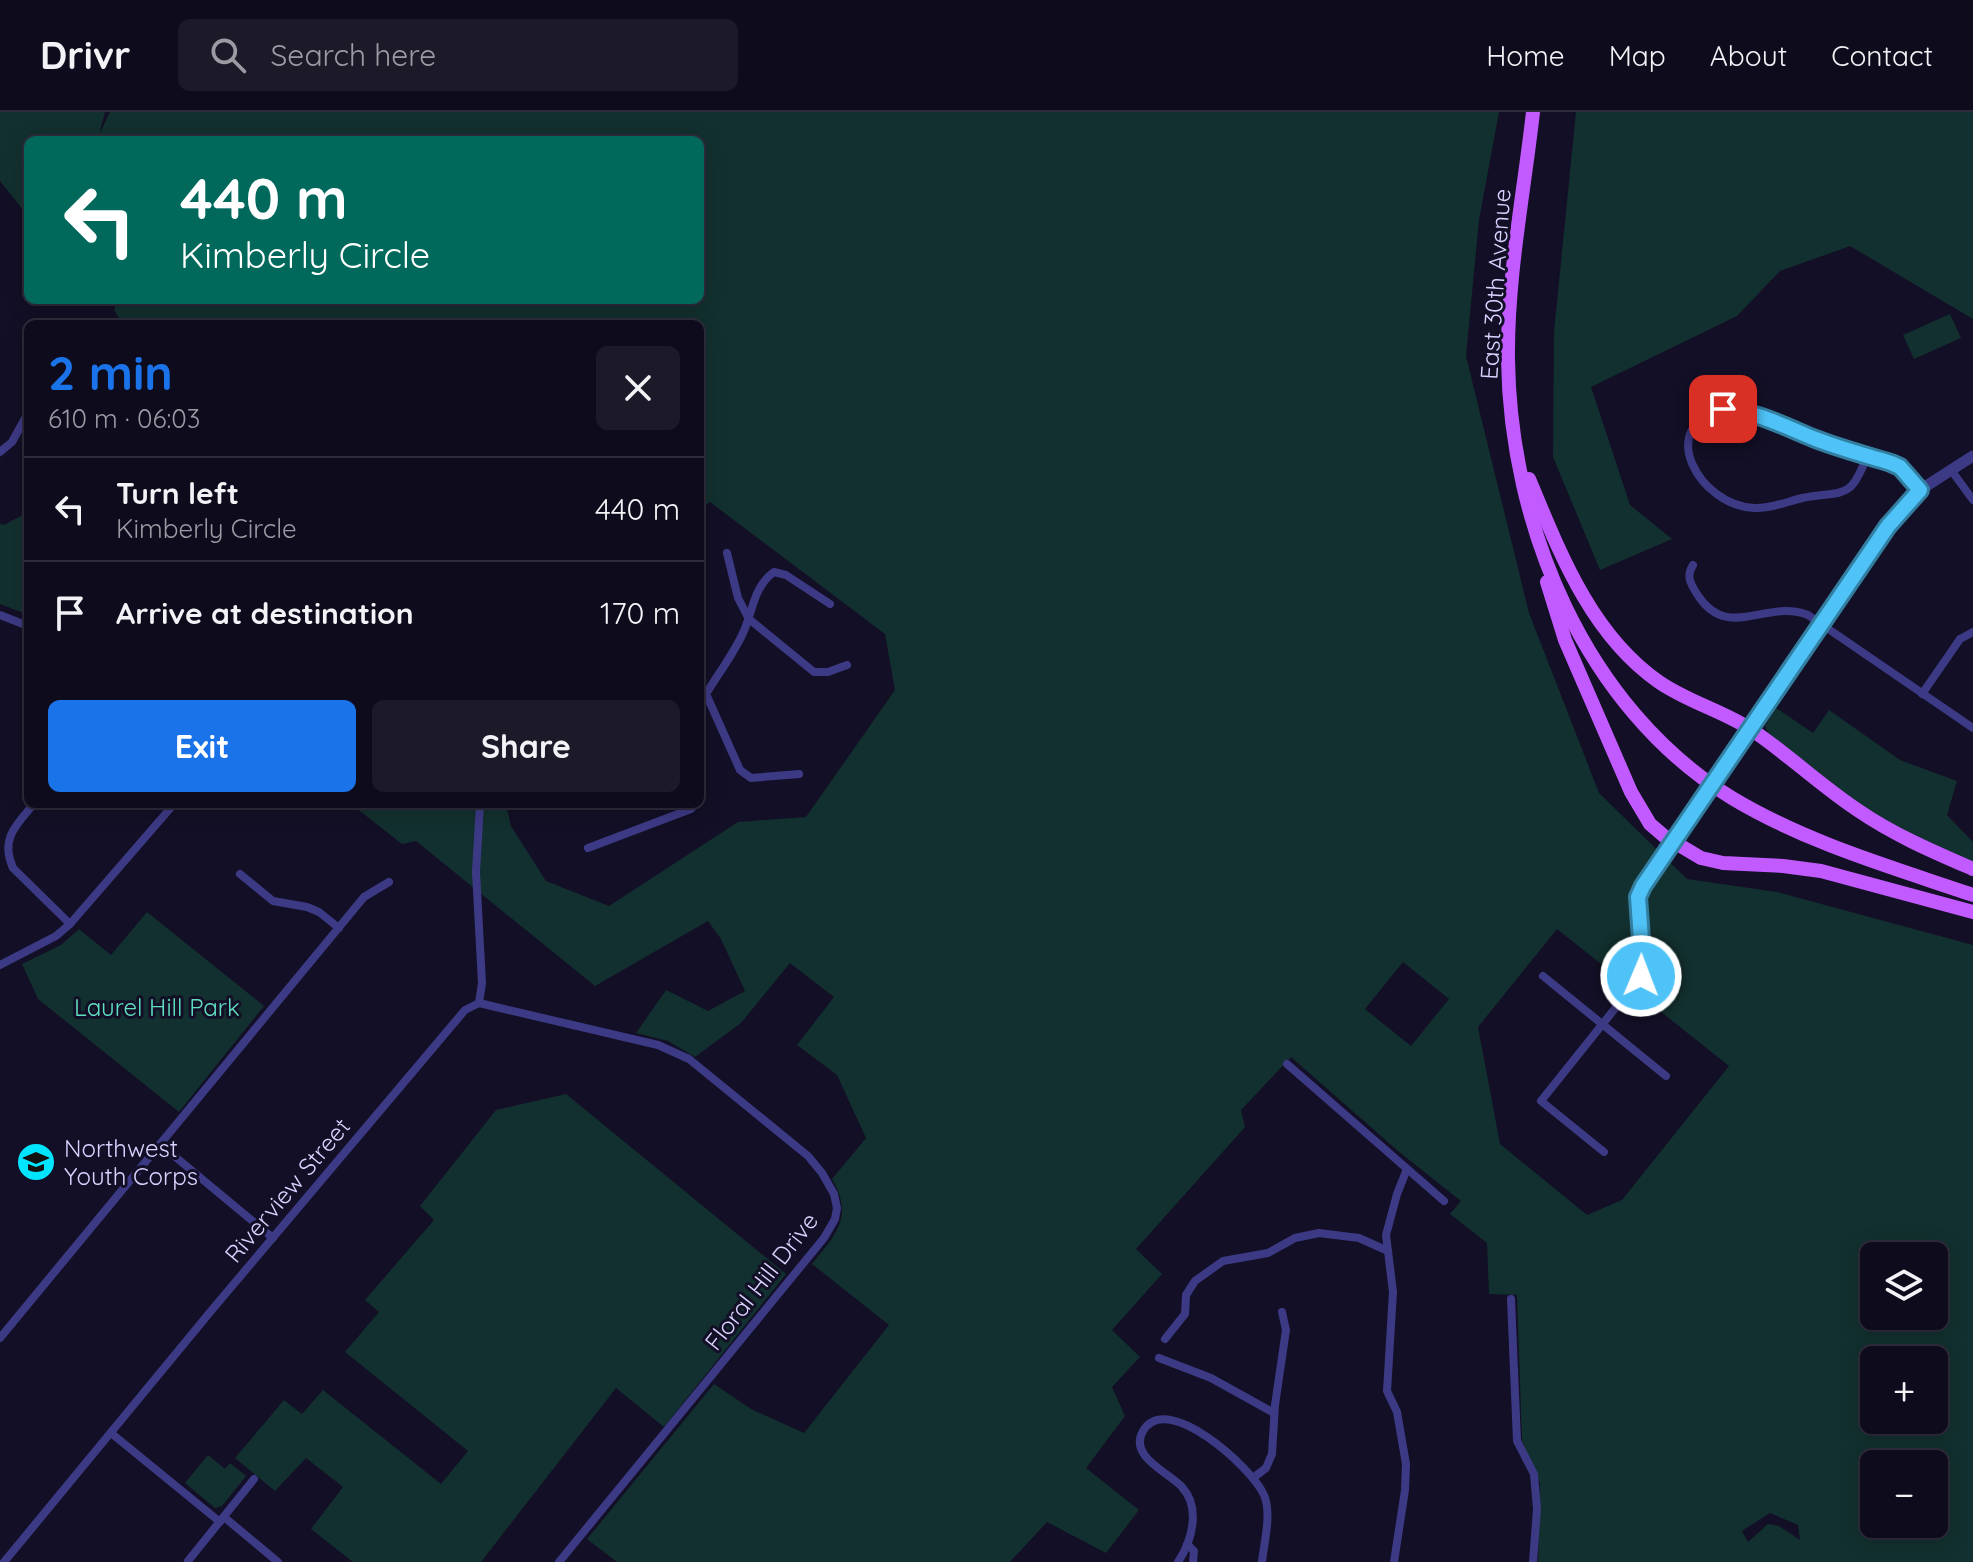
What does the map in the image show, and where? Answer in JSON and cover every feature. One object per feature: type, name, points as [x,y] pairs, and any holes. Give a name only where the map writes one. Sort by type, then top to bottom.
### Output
[{"type":"main road","name":"East 30th Avenue","points":[[1533,112],[1510,317],[1509,380],[1515,446],[1537,539],[1567,609],[1629,708],[1679,759],[1742,803],[1825,844],[1973,895]]},
{"type":"main road","points":[[1515,446],[1566,563],[1596,617],[1617,645],[1661,684],[1750,729],[1859,812],[1911,842],[1973,869]]},
{"type":"main road","points":[[1537,539],[1547,585],[1565,640],[1631,792],[1650,824],[1673,843],[1701,858],[1723,863],[1821,871],[1973,912]]},
{"type":"street","points":[[1867,456],[1858,479],[1842,492],[1752,508],[1718,497],[1703,485],[1688,453],[1688,439],[1696,425],[1712,412],[1733,410],[1900,467],[1920,490]]},
{"type":"street","points":[[0,452],[12,442],[24,420]]},
{"type":"street","points":[[1604,1152],[1541,1101],[1641,976],[1638,897],[1888,526],[1920,490],[1973,456]]},
{"type":"street","points":[[1951,470],[1973,500]]},
{"type":"street","points":[[727,553],[738,598],[749,619],[814,672],[828,672],[847,665]]},
{"type":"street","points":[[1693,565],[1689,571],[1689,581],[1705,607],[1722,618],[1797,611],[1822,624],[1973,728]]},
{"type":"street","points":[[704,695],[734,650],[749,619],[758,589],[774,572],[786,575],[830,604]]},
{"type":"street","points":[[0,615],[24,624]]},
{"type":"street","points":[[1922,694],[1960,639],[1973,632]]},
{"type":"street","points":[[704,698],[740,770],[751,778],[799,774]]},
{"type":"street","points":[[31,808],[9,833],[5,843],[6,857],[13,868],[70,924]]},
{"type":"street","points":[[0,965],[56,936],[70,924],[171,808]]},
{"type":"street","points":[[479,1003],[482,983],[476,872],[480,808]]},
{"type":"street","points":[[588,848],[692,808]]},
{"type":"street","points":[[240,874],[273,901],[307,907],[319,912],[339,928]]},
{"type":"street","points":[[0,1338],[364,897],[389,882]]},
{"type":"street","points":[[1543,976],[1666,1076]]},
{"type":"street","name":"Riverview Street","points":[[4,1562],[465,1010],[479,1003]]},
{"type":"street","name":"Floral Hill Drive","points":[[479,1003],[658,1045],[689,1059],[808,1156],[829,1184],[836,1202],[835,1219],[824,1238],[559,1562]]},
{"type":"street","points":[[1287,1064],[1444,1201]]},
{"type":"street","points":[[161,1145],[273,1238]]},
{"type":"street","points":[[1394,1562],[1405,1492],[1406,1464],[1397,1412],[1387,1391],[1393,1292],[1386,1235],[1389,1217],[1407,1169]]},
{"type":"street","points":[[1165,1339],[1185,1314],[1186,1295],[1195,1281],[1223,1261],[1268,1253],[1301,1236],[1319,1233],[1359,1238],[1388,1251]]},
{"type":"street","points":[[1511,1299],[1517,1441],[1534,1474],[1537,1509],[1533,1562]]},
{"type":"street","points":[[1253,1478],[1270,1463],[1286,1330],[1282,1312]]},
{"type":"street","points":[[1159,1358],[1211,1378],[1274,1413]]},
{"type":"street","points":[[1178,1562],[1192,1525],[1191,1505],[1183,1487],[1152,1464],[1143,1452],[1141,1437],[1149,1425],[1167,1418],[1185,1424],[1223,1450],[1253,1478],[1266,1503],[1262,1562]]},
{"type":"street","points":[[111,1433],[278,1562]]},
{"type":"street","points":[[188,1561],[254,1479]]},
{"type":"street","points":[[1187,1544],[1194,1551],[1193,1562]]},
{"type":"green space","points":[[0,112],[105,112],[99,135],[110,112],[1499,112],[1479,220],[1466,356],[1529,613],[1599,793],[1687,879],[1777,892],[1973,945],[1973,1562],[1538,1562],[1540,1483],[1522,1441],[1517,1295],[1489,1294],[1487,1243],[1450,1214],[1461,1201],[1398,1151],[1291,1057],[1241,1110],[1245,1127],[1136,1249],[1162,1274],[1112,1330],[1140,1357],[1112,1387],[1125,1416],[1086,1468],[1139,1510],[1106,1553],[1047,1522],[1010,1562],[617,1562],[587,1539],[714,1384],[751,1409],[804,1433],[889,1325],[812,1264],[835,1234],[842,1215],[842,1204],[832,1179],[866,1138],[837,1075],[797,1045],[834,997],[790,963],[741,1023],[695,1057],[668,1041],[636,1033],[666,990],[708,1011],[745,991],[721,939],[708,921],[595,986],[416,841],[402,844],[356,808],[507,808],[511,826],[546,881],[609,906],[738,822],[806,817],[895,690],[885,634],[710,502],[704,506],[704,320],[120,320],[114,310],[116,304],[704,304],[704,136],[24,136],[24,211],[0,181]],"holes":[[[1557,929],[1729,1066],[1622,1200],[1587,1215],[1500,1144],[1478,1027]],[[1403,962],[1449,999],[1411,1046],[1365,1009]],[[1770,1513],[1798,1525],[1800,1540],[1779,1526],[1768,1524],[1748,1542],[1742,1531]]]},
{"type":"green space","points":[[1576,112],[1973,112],[1973,319],[1850,246],[1780,271],[1737,316],[1591,387],[1630,505],[1672,539],[1600,570],[1553,457],[1554,332]]},
{"type":"green space","points":[[1950,314],[1961,338],[1914,359],[1903,335]]},
{"type":"green space","points":[[24,514],[24,613],[0,604],[0,524],[4,525]]},
{"type":"green space","points":[[1776,708],[1813,733],[1829,710],[1900,760],[1957,781],[1947,815],[1973,842],[1973,862],[1903,830],[1865,808],[1770,736],[1765,726]]},
{"type":"green space","name":"Laurel Hill Park","points":[[147,912],[264,1006],[179,1112],[38,999],[22,964],[61,945],[79,929],[111,955]]},
{"type":"green space","points":[[566,1094],[786,1274],[664,1427],[616,1388],[481,1562],[353,1562],[311,1529],[343,1487],[306,1458],[275,1491],[235,1458],[284,1400],[302,1414],[323,1390],[441,1484],[468,1451],[345,1352],[379,1312],[365,1300],[434,1220],[420,1206],[496,1110]]},
{"type":"green space","points":[[208,1455],[225,1469],[230,1463],[246,1476],[222,1506],[215,1508],[185,1483]]},
{"type":"place","name":"Northwest Youth Corps","points":[[36,1162]]},
{"type":"route","points":[[1641,976],[1638,897],[1643,886],[1888,526],[1920,490],[1900,467],[1891,463],[1783,425],[1723,409]]}]
